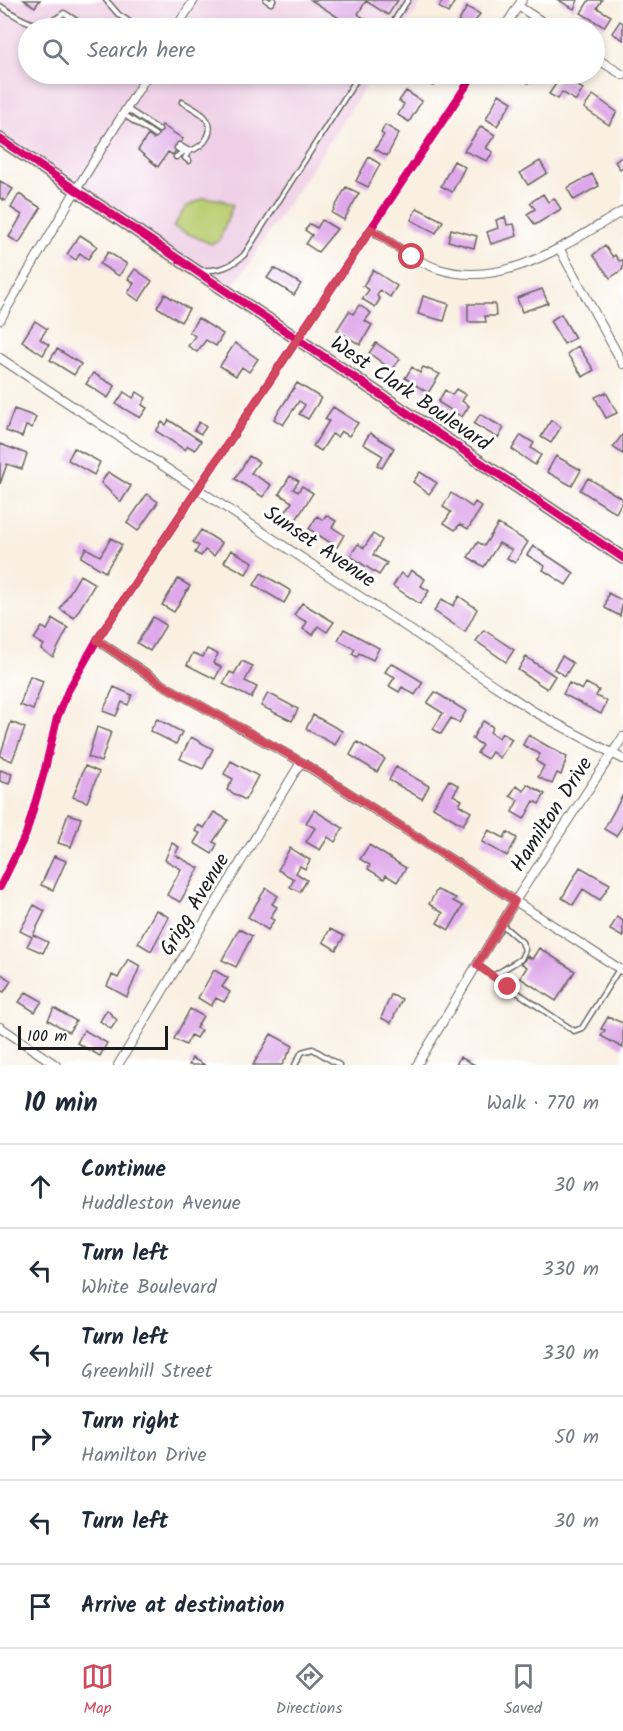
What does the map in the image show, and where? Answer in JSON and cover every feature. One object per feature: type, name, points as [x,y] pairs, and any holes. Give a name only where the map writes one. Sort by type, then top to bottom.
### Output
[{"type":"street","points":[[182,18],[194,0]]},
{"type":"street","points":[[510,18],[520,3],[539,18]]},
{"type":"street","points":[[605,64],[623,75]]},
{"type":"street","points":[[0,320],[75,190],[142,84]]},
{"type":"street","points":[[0,887],[26,834],[57,718],[68,691],[97,640],[467,84]]},
{"type":"street","name":"West Clark Boulevard","points":[[1,142],[298,338],[623,558]]},
{"type":"street","points":[[371,229],[412,257],[438,269],[484,275],[515,267],[558,248],[623,211]]},
{"type":"street","points":[[558,248],[623,364]]},
{"type":"street","name":"Sunset Avenue","points":[[0,358],[199,487],[533,711],[623,759]]},
{"type":"street","points":[[97,640],[160,683],[302,762],[621,970]]},
{"type":"street","name":"Hamilton Drive","points":[[417,1065],[515,901],[623,737]]},
{"type":"street","name":"Grigg Avenue","points":[[118,1065],[302,762]]},
{"type":"street","points":[[0,1027],[56,1065]]},
{"type":"lane","points":[[106,0],[124,18]]},
{"type":"lane","points":[[266,0],[271,3],[273,0]]},
{"type":"lane","points":[[396,18],[408,0]]},
{"type":"lane","points":[[0,6],[23,18]]},
{"type":"lane","points":[[58,18],[64,13],[72,18]]},
{"type":"lane","points":[[195,270],[215,270],[234,264],[244,255],[354,84]]},
{"type":"lane","points":[[176,158],[183,152],[204,144],[208,139],[209,124],[202,114],[182,102]]},
{"type":"lane","points":[[124,111],[159,130]]},
{"type":"lane","points":[[124,111],[155,135]]},
{"type":"lane","points":[[183,152],[178,147],[189,151]]},
{"type":"lane","points":[[189,151],[184,158],[189,161]]},
{"type":"lane","points":[[493,976],[521,958],[525,950],[522,942],[501,925]]},
{"type":"lane","points":[[477,965],[574,1031],[582,1028],[621,970]]},
{"type":"lane","points":[[295,1065],[302,1052],[313,1049],[339,1065]]},
{"type":"shaded area","points":[[0,0],[423,0],[411,18],[18,18],[18,84],[367,84],[229,293],[0,139]]},
{"type":"green space","points":[[204,198],[219,199],[233,205],[219,241],[211,244],[173,227],[186,207]]},
{"type":"building","points":[[24,0],[40,0],[35,7]]},
{"type":"building","points":[[311,0],[398,0],[388,15],[366,1],[358,14],[364,18],[339,18]]},
{"type":"building","points":[[443,0],[455,1],[448,13],[439,7]]},
{"type":"building","points":[[558,0],[578,0],[574,9]]},
{"type":"building","points":[[589,0],[602,0],[597,8],[611,16],[605,25],[605,18],[589,18],[581,13]]},
{"type":"building","points":[[467,7],[480,14],[477,18],[461,18]]},
{"type":"building","points":[[620,21],[623,23],[623,40],[612,33]]},
{"type":"building","points":[[556,84],[575,84],[583,89],[576,101],[562,92],[558,99],[549,94]]},
{"type":"building","points":[[406,91],[422,101],[409,122],[398,115],[404,104],[399,101]]},
{"type":"building","points":[[499,94],[512,102],[497,126],[486,119]]},
{"type":"building","points":[[593,95],[617,112],[609,125],[584,108]]},
{"type":"building","points":[[162,125],[183,139],[173,155],[168,152],[158,167],[138,150],[148,135],[153,139]]},
{"type":"building","points":[[385,125],[399,133],[387,156],[375,149],[384,135],[381,133]]},
{"type":"building","points":[[481,126],[495,135],[486,148],[493,152],[487,161],[464,151]]},
{"type":"building","points":[[623,156],[623,167],[620,169],[615,162]]},
{"type":"building","points":[[369,157],[380,164],[368,187],[356,181]]},
{"type":"building","points":[[454,161],[465,167],[452,192],[441,186]]},
{"type":"building","points":[[540,161],[547,173],[528,185],[520,173]]},
{"type":"building","points":[[592,174],[599,186],[574,200],[567,188]]},
{"type":"building","points":[[0,181],[13,189],[5,201],[0,198]]},
{"type":"building","points":[[346,187],[359,193],[344,220],[332,213]]},
{"type":"building","points":[[19,194],[41,208],[19,243],[9,237],[22,215],[11,208]]},
{"type":"building","points":[[543,194],[548,202],[554,198],[561,209],[535,225],[527,214],[535,209],[530,203]]},
{"type":"building","points":[[417,208],[443,221],[436,233],[411,220]]},
{"type":"building","points":[[505,217],[507,225],[514,224],[517,236],[491,244],[487,232],[498,228],[496,220]]},
{"type":"building","points":[[322,220],[337,229],[318,252],[306,244],[312,235],[305,230],[310,224],[317,228]]},
{"type":"building","points":[[451,229],[477,236],[474,248],[448,241]]},
{"type":"building","points":[[80,235],[97,246],[88,259],[80,253],[76,260],[67,254]]},
{"type":"building","points":[[605,246],[613,257],[615,255],[619,261],[623,260],[623,269],[610,278],[593,255]]},
{"type":"building","points":[[108,252],[127,264],[119,276],[100,264]]},
{"type":"building","points":[[274,268],[301,284],[294,295],[267,278]]},
{"type":"building","points":[[135,269],[152,281],[139,301],[128,293],[134,283],[128,279]]},
{"type":"building","points":[[373,270],[397,286],[390,297],[380,290],[377,296],[380,299],[375,307],[362,299],[369,290],[363,286]]},
{"type":"building","points":[[542,289],[548,303],[522,312],[517,298]]},
{"type":"building","points":[[165,294],[189,309],[181,322],[157,307]]},
{"type":"building","points":[[423,296],[449,304],[444,321],[418,314]]},
{"type":"building","points":[[468,304],[495,304],[496,316],[485,316],[486,322],[468,322]]},
{"type":"building","points":[[359,305],[371,313],[365,321],[372,325],[360,345],[337,330],[349,311],[353,314]]},
{"type":"building","points":[[561,314],[575,338],[564,344],[550,321]]},
{"type":"building","points":[[198,318],[223,334],[216,346],[206,340],[197,352],[188,346],[195,336],[189,332]]},
{"type":"building","points":[[35,321],[47,329],[40,339],[49,345],[43,355],[22,341]]},
{"type":"building","points":[[235,343],[258,359],[249,372],[242,367],[236,376],[220,366]]},
{"type":"building","points":[[376,343],[400,359],[392,370],[369,353]]},
{"type":"building","points":[[578,346],[594,370],[583,377],[567,354]]},
{"type":"building","points":[[57,349],[81,364],[74,375],[50,360]]},
{"type":"building","points":[[412,367],[420,373],[423,367],[440,374],[428,393],[405,378]]},
{"type":"building","points":[[93,373],[115,386],[108,398],[86,384]]},
{"type":"building","points":[[297,383],[321,398],[308,419],[299,414],[305,405],[299,401],[283,425],[274,419]]},
{"type":"building","points":[[456,389],[466,395],[462,401],[469,406],[462,417],[438,402],[445,390],[452,395]]},
{"type":"building","points":[[124,392],[133,398],[137,392],[146,398],[142,405],[147,408],[140,418],[116,404]]},
{"type":"building","points":[[606,392],[617,413],[606,418],[595,397]]},
{"type":"building","points":[[333,407],[358,423],[349,436],[341,431],[337,437],[332,434],[321,451],[313,446],[329,421],[325,419]]},
{"type":"building","points":[[14,409],[36,417],[32,428],[26,426],[22,437],[6,431]]},
{"type":"building","points":[[480,414],[504,428],[498,438],[474,424]]},
{"type":"building","points":[[169,420],[201,441],[195,450],[188,446],[185,450],[156,431],[162,422],[166,425]]},
{"type":"building","points":[[551,420],[561,427],[551,443],[541,437]]},
{"type":"building","points":[[199,422],[206,427],[201,434],[194,430]]},
{"type":"building","points":[[370,433],[394,448],[382,468],[377,465],[383,456],[363,444]]},
{"type":"building","points":[[623,434],[623,454],[613,447]]},
{"type":"building","points":[[521,435],[534,443],[531,448],[541,455],[535,465],[512,449]]},
{"type":"building","points":[[0,444],[27,454],[22,469],[7,464],[0,484]]},
{"type":"building","points":[[74,448],[100,462],[94,475],[68,460]]},
{"type":"building","points":[[249,456],[259,462],[251,473],[271,485],[263,497],[235,479]]},
{"type":"building","points":[[556,456],[581,470],[572,486],[547,472]]},
{"type":"building","points":[[108,472],[131,486],[121,502],[101,483]]},
{"type":"building","points":[[420,472],[437,483],[429,494],[413,482]]},
{"type":"building","points":[[290,476],[299,481],[293,489],[298,492],[302,486],[313,493],[296,520],[285,513],[292,502],[279,494]]},
{"type":"building","points":[[588,478],[623,499],[616,513],[580,490]]},
{"type":"building","points":[[451,493],[472,507],[475,502],[482,507],[468,529],[460,524],[455,530],[444,523],[451,512],[443,507]]},
{"type":"building","points":[[147,494],[158,502],[138,531],[127,523]]},
{"type":"building","points":[[326,515],[336,521],[332,527],[344,535],[337,547],[309,529],[317,516],[323,520]]},
{"type":"building","points":[[498,524],[528,542],[515,563],[507,558],[512,550],[499,543],[484,567],[468,557],[478,542],[484,546]]},
{"type":"building","points":[[201,530],[222,543],[214,556],[205,550],[201,556],[195,553],[199,546],[193,542]]},
{"type":"building","points":[[373,534],[382,540],[373,555],[387,563],[379,575],[350,556],[358,544],[364,548]]},
{"type":"building","points":[[111,538],[122,545],[105,572],[81,557],[86,548],[100,556]]},
{"type":"building","points":[[533,546],[574,573],[566,585],[543,570],[545,566],[527,555]]},
{"type":"building","points":[[231,550],[253,562],[246,574],[224,562]]},
{"type":"building","points":[[411,570],[425,579],[421,586],[429,591],[420,604],[393,586],[401,573],[407,577]]},
{"type":"building","points":[[261,573],[291,591],[284,603],[254,585]]},
{"type":"building","points":[[80,575],[95,584],[74,618],[60,609]]},
{"type":"building","points":[[178,579],[190,586],[174,612],[162,605]]},
{"type":"building","points":[[608,593],[623,601],[620,616],[605,608]]},
{"type":"building","points":[[459,596],[477,609],[465,632],[434,611],[442,599],[453,606]]},
{"type":"building","points":[[302,603],[334,622],[327,632],[318,626],[313,635],[303,629],[307,622],[294,615]]},
{"type":"building","points":[[153,617],[166,625],[150,651],[137,643]]},
{"type":"building","points":[[53,619],[68,628],[53,657],[41,649],[44,645],[34,639],[42,627],[47,630]]},
{"type":"building","points":[[344,629],[379,648],[373,660],[359,653],[357,657],[352,654],[355,649],[338,640]]},
{"type":"building","points":[[484,630],[514,650],[506,662],[476,641]]},
{"type":"building","points":[[207,649],[218,654],[213,663],[221,667],[215,679],[187,665],[193,653],[203,657]]},
{"type":"building","points":[[562,656],[573,663],[565,676],[554,669]]},
{"type":"building","points":[[526,657],[555,676],[547,689],[518,670]]},
{"type":"building","points":[[242,661],[253,666],[245,681],[257,687],[251,698],[223,684],[230,672],[234,674]]},
{"type":"building","points":[[391,663],[423,682],[415,695],[402,687],[399,692],[389,686],[395,677],[385,672]]},
{"type":"building","points":[[30,676],[43,681],[33,710],[20,705]]},
{"type":"building","points":[[569,683],[582,690],[586,683],[599,690],[596,696],[607,701],[601,714],[563,694]]},
{"type":"building","points":[[114,687],[132,695],[128,705],[122,702],[116,716],[103,711]]},
{"type":"building","points":[[435,692],[466,711],[459,723],[451,718],[441,734],[433,729],[443,713],[427,703]]},
{"type":"building","points":[[268,693],[298,709],[292,721],[261,706]]},
{"type":"building","points":[[313,715],[342,731],[335,745],[306,729]]},
{"type":"building","points":[[157,719],[182,732],[176,744],[150,731]]},
{"type":"building","points":[[483,721],[493,727],[490,732],[499,738],[502,733],[512,739],[500,758],[492,752],[487,759],[477,753],[482,745],[472,739]]},
{"type":"building","points":[[11,722],[25,728],[12,761],[0,756]]},
{"type":"building","points":[[97,727],[111,732],[101,762],[88,757]]},
{"type":"building","points":[[528,735],[567,757],[561,775],[557,773],[552,784],[538,777],[544,766],[536,761],[540,754],[523,745]]},
{"type":"building","points":[[191,737],[213,749],[203,769],[180,759]]},
{"type":"building","points":[[357,742],[385,759],[377,772],[350,755]]},
{"type":"building","points":[[231,761],[258,776],[245,800],[227,790],[233,779],[224,774]]},
{"type":"building","points":[[85,766],[99,772],[87,802],[73,797]]},
{"type":"building","points":[[396,767],[429,786],[422,799],[389,780]]},
{"type":"building","points":[[0,770],[12,774],[9,784],[0,781]]},
{"type":"building","points":[[449,780],[459,786],[453,795],[462,800],[459,805],[471,812],[463,825],[433,807]]},
{"type":"building","points":[[527,784],[545,794],[539,804],[534,801],[524,819],[512,812],[518,800],[510,796],[516,786],[524,791]]},
{"type":"building","points":[[623,795],[623,825],[616,836],[604,829]]},
{"type":"building","points":[[314,810],[343,828],[335,842],[328,837],[320,850],[306,842],[315,828],[306,823]]},
{"type":"building","points":[[214,812],[228,820],[213,842],[217,844],[212,854],[194,843],[200,833],[195,831],[198,825],[204,828]]},
{"type":"building","points":[[68,814],[81,818],[71,847],[58,843]]},
{"type":"building","points":[[489,830],[504,838],[507,832],[517,838],[507,856],[482,842]]},
{"type":"building","points":[[172,843],[179,847],[175,855],[199,868],[180,902],[167,895],[181,869],[165,860]]},
{"type":"building","points":[[369,845],[406,868],[397,882],[386,875],[384,879],[368,869],[370,865],[360,859]]},
{"type":"building","points":[[290,848],[310,860],[305,869],[300,866],[296,873],[307,880],[300,892],[290,887],[294,879],[278,870]]},
{"type":"building","points":[[54,856],[66,861],[53,890],[41,885]]},
{"type":"building","points":[[580,867],[610,884],[600,900],[583,889],[573,905],[562,898]]},
{"type":"building","points":[[266,888],[278,896],[272,904],[277,907],[270,918],[274,920],[268,930],[248,917]]},
{"type":"building","points":[[437,890],[456,898],[453,901],[463,906],[449,930],[437,923],[443,913],[429,904]]},
{"type":"building","points":[[34,905],[45,911],[33,935],[48,942],[43,953],[27,946],[32,937],[20,931]]},
{"type":"building","points":[[156,910],[169,917],[151,951],[138,943]]},
{"type":"building","points":[[617,917],[623,921],[623,937],[610,930]]},
{"type":"building","points":[[239,929],[252,936],[236,967],[222,960]]},
{"type":"building","points":[[330,929],[344,936],[336,950],[323,942]]},
{"type":"building","points":[[539,948],[575,971],[556,1001],[520,978],[527,967],[522,964],[527,956],[532,959]]},
{"type":"building","points":[[128,959],[140,966],[127,997],[107,986],[112,975],[118,978]]},
{"type":"building","points":[[214,970],[228,978],[222,987],[230,992],[224,1002],[216,998],[211,1006],[198,998]]},
{"type":"building","points":[[0,973],[11,981],[4,992],[0,990]]},
{"type":"building","points":[[26,992],[42,1001],[35,1012],[19,1002]]},
{"type":"building","points":[[391,995],[402,999],[391,1023],[381,1018]]},
{"type":"building","points":[[54,1008],[76,1021],[69,1032],[48,1020]]},
{"type":"building","points":[[190,1009],[203,1016],[196,1028],[201,1030],[196,1038],[191,1035],[186,1045],[174,1039]]},
{"type":"building","points":[[107,1010],[117,1020],[111,1029],[100,1021]]},
{"type":"building","points":[[608,1017],[623,1023],[623,1048],[601,1036],[605,1030],[601,1029]]},
{"type":"building","points":[[84,1030],[107,1043],[100,1056],[77,1043]]},
{"type":"building","points":[[271,1034],[293,1046],[282,1065],[253,1065]]},
{"type":"building","points":[[460,1057],[475,1065],[456,1065]]},
{"type":"building","points":[[192,1058],[205,1065],[189,1065]]},
{"type":"cycle path","points":[[0,887],[26,834],[57,718],[68,691],[97,640],[467,84]]},
{"type":"cycle path","points":[[0,139],[623,558]]},
{"type":"route","points":[[412,257],[371,229],[97,640],[160,683],[302,762],[515,901],[477,965],[508,987]]}]
